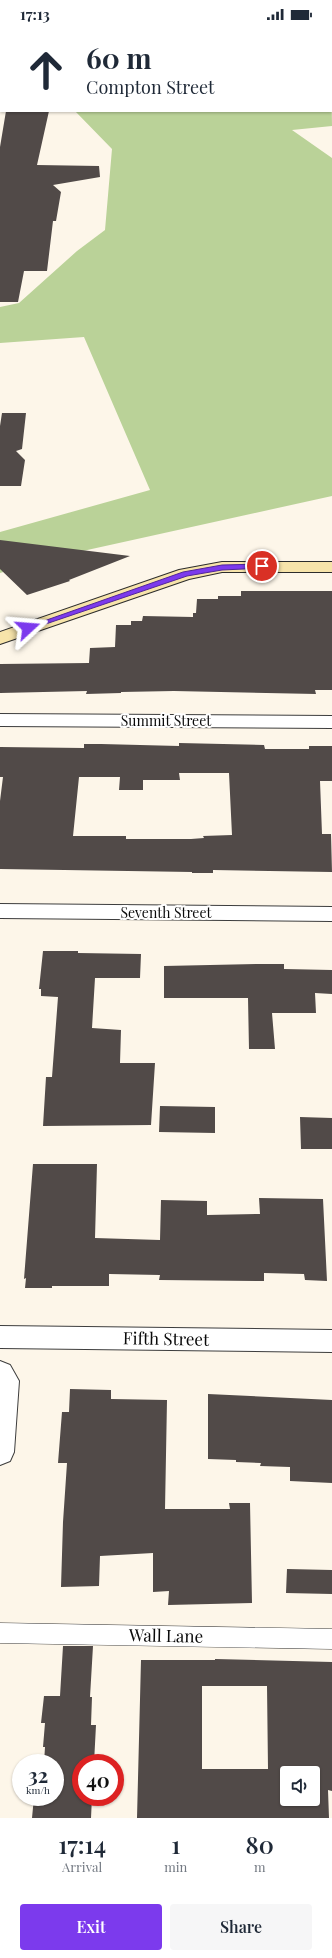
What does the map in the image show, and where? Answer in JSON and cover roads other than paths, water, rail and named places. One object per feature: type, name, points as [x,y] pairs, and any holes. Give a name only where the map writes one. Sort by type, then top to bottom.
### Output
[{"type":"street","points":[[0,638],[185,574],[222,567],[332,566]]},
{"type":"street","name":"Summit Street","points":[[0,720],[332,722]]},
{"type":"street","name":"Seventh Street","points":[[0,912],[332,914]]},
{"type":"street","name":"Fifth Street","points":[[0,1337],[332,1340]]},
{"type":"street","points":[[0,1373],[5,1381],[0,1452]]},
{"type":"lane","name":"Wall Lane","points":[[0,1633],[332,1639]]}]
